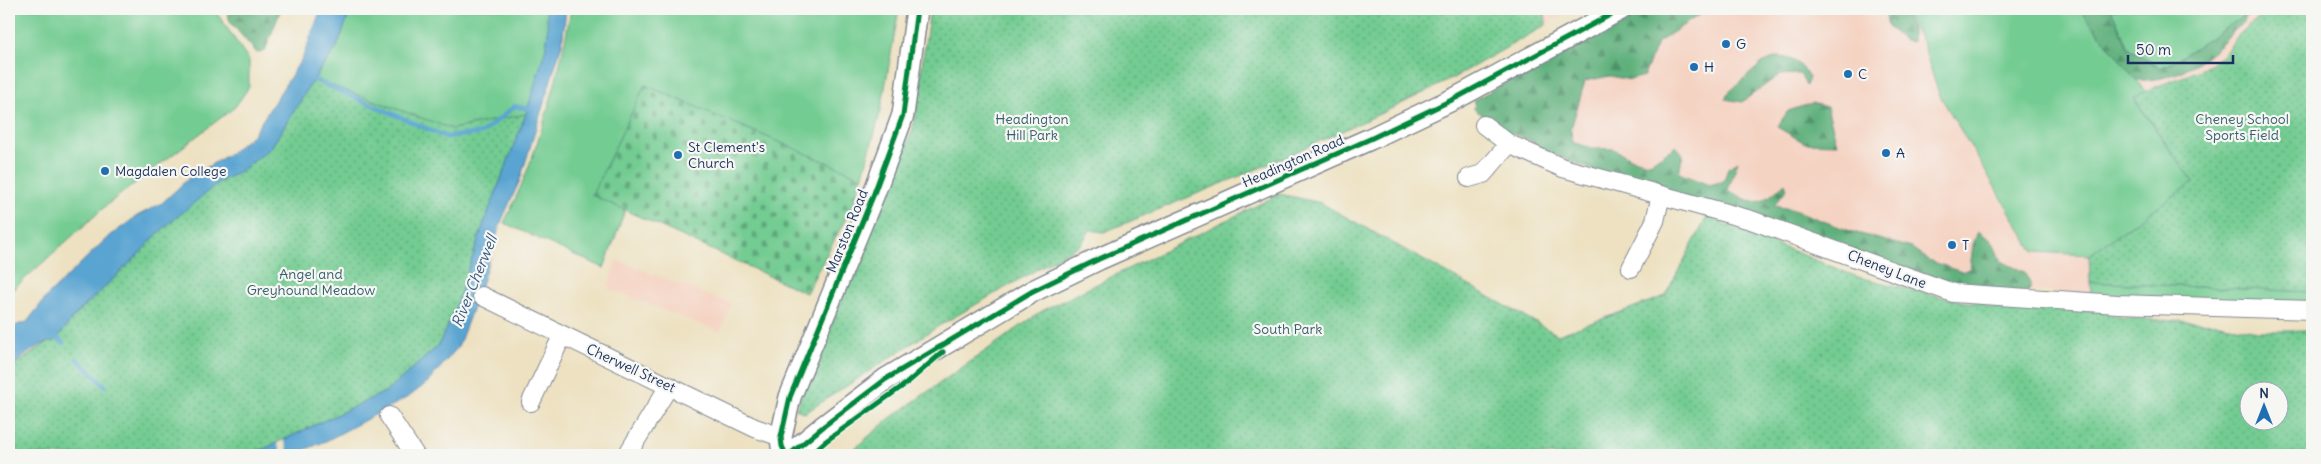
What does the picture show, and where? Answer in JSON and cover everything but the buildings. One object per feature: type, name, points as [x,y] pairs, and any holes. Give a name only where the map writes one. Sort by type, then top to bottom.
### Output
[{"type":"main road","name":"Marston Road","points":[[785,449],[790,397],[866,213],[903,115],[917,9]]},
{"type":"main road","name":"Headington Road","points":[[785,449],[824,426],[886,380],[1033,291],[1098,259],[1284,178],[1458,97],[1621,9]]},
{"type":"main road","name":"Headington Road","points":[[810,455],[826,441],[907,383],[972,328]]},
{"type":"street","name":"Cheney Lane","points":[[1484,125],[1509,144],[1563,168],[1751,220],[1953,293],[2127,305],[2312,310]]},
{"type":"street","points":[[1469,178],[1483,174],[1509,144]]},
{"type":"street","points":[[1631,268],[1655,221],[1661,195]]},
{"type":"street","name":"Cherwell Street","points":[[482,296],[755,428],[785,449]]},
{"type":"street","points":[[531,402],[562,336]]},
{"type":"street","points":[[627,455],[669,386]]},
{"type":"street","points":[[389,416],[415,455]]},
{"type":"shaded area","points":[[1545,9],[1573,9],[1546,25]]},
{"type":"shaded area","points":[[1638,9],[2101,9],[2155,81],[2257,9],[2312,9],[2312,305],[2029,291],[1914,271],[1549,152],[1506,131],[1474,109],[1475,99],[1548,61]]},
{"type":"shaded area","points":[[617,260],[731,304],[720,332],[609,289],[608,284]]},
{"type":"green space","points":[[9,9],[214,9],[249,60],[249,87],[235,107],[108,204],[9,293]]},
{"type":"green space","points":[[227,9],[281,9],[265,51],[257,53],[230,22]]},
{"type":"green space","points":[[351,9],[546,9],[548,34],[546,48],[526,114],[452,129],[314,79],[336,49]]},
{"type":"green space","points":[[571,9],[899,9],[881,110],[862,178],[645,85],[593,195],[625,210],[604,268],[504,223],[516,199],[545,119],[560,63]]},
{"type":"green space","name":"Headington Hill Park","points":[[930,9],[1545,9],[1546,25],[1455,77],[1395,107],[1269,164],[1104,232],[1090,230],[1081,244],[937,327],[805,413],[796,409],[913,129]]},
{"type":"green space","points":[[1638,9],[1708,9],[1657,43],[1644,76],[1630,80],[1610,76],[1585,81],[1571,129],[1572,142],[1591,148],[1614,149],[1632,159],[1650,163],[1676,146],[1683,154],[1679,173],[1709,185],[1724,181],[1728,168],[1738,161],[1728,190],[1738,196],[1758,202],[1770,196],[1785,183],[1787,189],[1774,206],[1791,209],[1853,232],[1912,248],[1928,260],[1962,272],[1970,268],[1973,245],[1978,231],[1992,241],[2001,261],[2024,272],[2031,285],[2029,291],[1984,292],[1608,176],[1549,152],[1529,140],[1506,131],[1474,109],[1475,99],[1548,61]]},
{"type":"green space","points":[[1880,9],[1902,9],[1912,28],[1912,42],[1905,41],[1888,27],[1885,10]]},
{"type":"green space","points":[[1903,9],[2084,9],[2145,91],[2134,99],[2193,182],[2089,255],[2034,252],[1939,94],[1924,48],[1925,46]]},
{"type":"green space","points":[[2079,9],[2111,9],[2128,48],[2160,68],[2173,62],[2255,9],[2267,9],[2245,17],[2245,20],[2222,43],[2183,71],[2153,80],[2136,80]]},
{"type":"green space","points":[[2111,9],[2257,9],[2173,62],[2160,68],[2128,48]]},
{"type":"green space","name":"Cheney School Sports Field","points":[[2291,9],[2312,9],[2312,292],[2090,282],[2089,255],[2193,182],[2134,98],[2210,64],[2224,54],[2250,24],[2266,16]]},
{"type":"green space","points":[[1776,57],[1787,58],[1800,65],[1809,78],[1806,86],[1800,74],[1779,75],[1742,102],[1725,99],[1727,94],[1762,63]]},
{"type":"green space","name":"Angel and Greyhound Meadow","points":[[314,79],[452,129],[526,114],[483,226],[454,312],[438,346],[387,391],[264,449],[240,455],[9,455],[9,369],[49,341],[136,257],[159,232],[203,194],[219,182],[239,172],[270,149]]},
{"type":"green space","points":[[645,85],[861,177],[854,203],[806,293],[592,195]]},
{"type":"green space","points":[[1812,103],[1827,107],[1837,144],[1805,143],[1777,127],[1788,111]]},
{"type":"green space","name":"South Park","points":[[1280,194],[1321,203],[1558,335],[1665,296],[1707,217],[1858,277],[1964,302],[1984,303],[1988,307],[1997,308],[1999,305],[2099,311],[2124,318],[2214,323],[2257,331],[2312,331],[2312,455],[847,455],[889,419],[1042,311]]},
{"type":"green space","points":[[2090,282],[2312,292],[2312,305],[2091,296]]},
{"type":"water","points":[[321,9],[351,9],[336,49],[320,69],[270,149],[239,172],[219,182],[159,232],[136,257],[76,314],[55,341],[36,347],[9,369],[9,331],[17,325],[27,322],[48,295],[106,239],[137,216],[162,203],[189,178],[229,154],[253,135],[303,57]]},
{"type":"water","name":"River Cherwell","points":[[546,9],[566,9],[562,44],[520,180],[501,222],[478,294],[458,347],[428,382],[410,396],[326,441],[292,455],[240,455],[264,449],[387,391],[438,346],[454,312],[483,226],[526,114],[546,47],[548,32]]},
{"type":"pier","points":[[284,440],[289,455],[282,455],[277,443]]},
{"type":"waterway","points":[[308,77],[446,137],[482,133],[515,106],[533,110]]},
{"type":"waterway","points":[[54,335],[63,343]]},
{"type":"waterway","points":[[77,359],[105,386]]},
{"type":"cycle path","points":[[786,455],[781,437],[790,397],[873,196],[903,115],[917,9]]},
{"type":"cycle path","points":[[789,455],[886,379],[1033,291],[1099,259],[1370,139],[1458,97],[1621,9]]},
{"type":"cycle path","points":[[810,455],[826,441],[907,383],[943,352]]},
{"type":"place","name":"G","points":[[1726,44]]},
{"type":"place","name":"H","points":[[1694,67]]},
{"type":"place","name":"C","points":[[1848,74]]},
{"type":"place","name":"A","points":[[1886,153]]},
{"type":"place","name":"St Clement's Church","points":[[678,155]]},
{"type":"place","name":"Magdalen College","points":[[105,171]]},
{"type":"place","name":"T","points":[[1952,245]]}]
